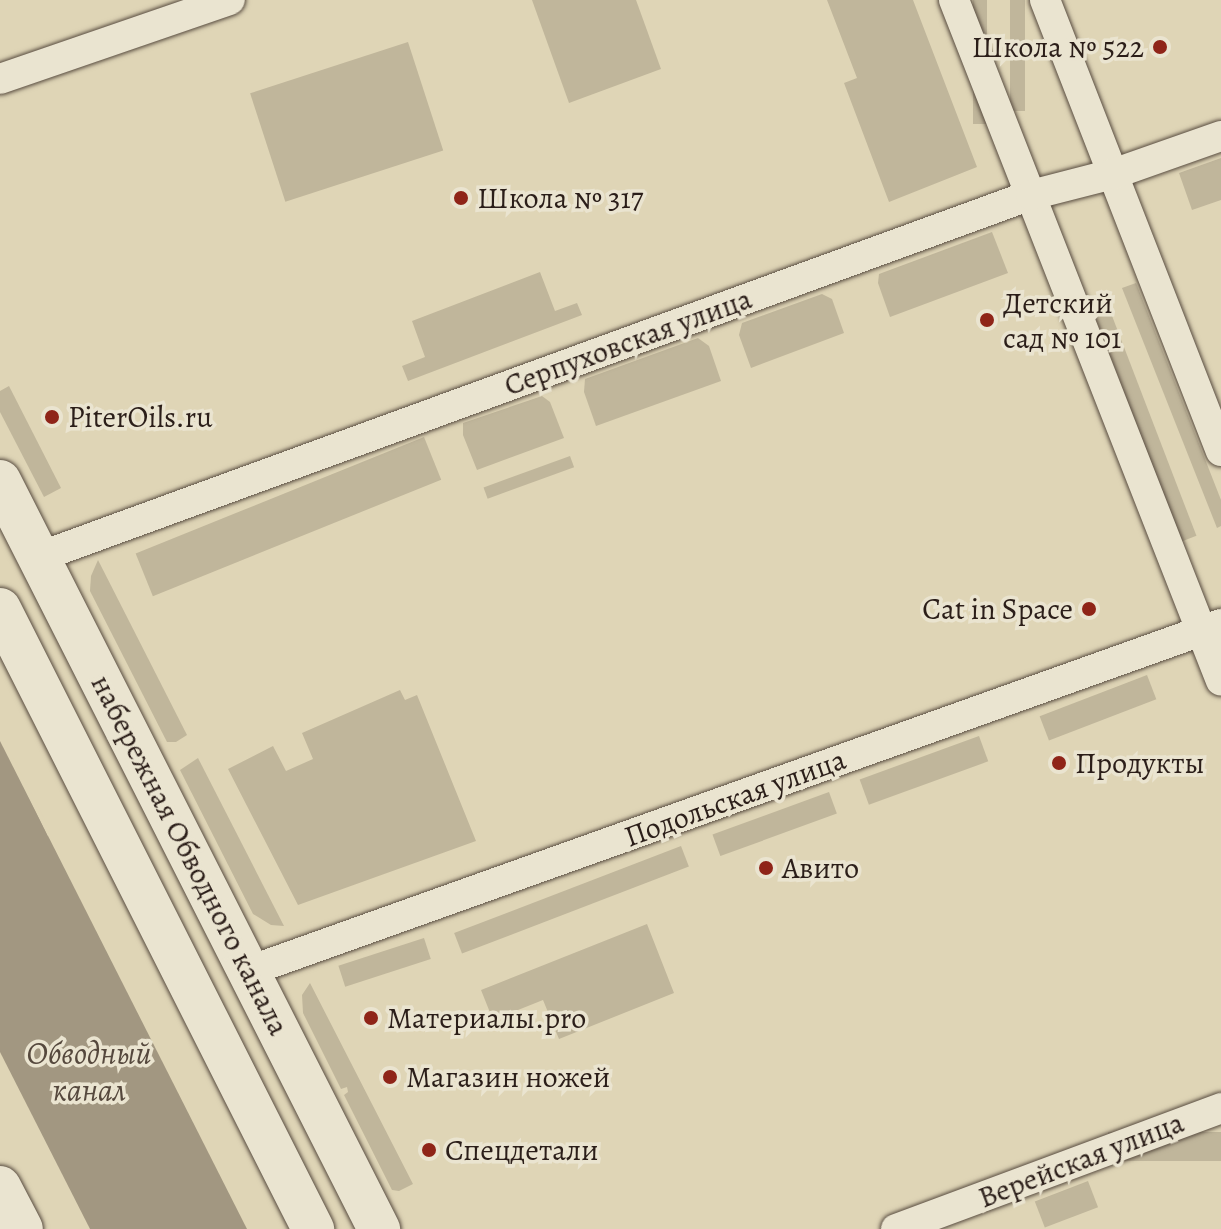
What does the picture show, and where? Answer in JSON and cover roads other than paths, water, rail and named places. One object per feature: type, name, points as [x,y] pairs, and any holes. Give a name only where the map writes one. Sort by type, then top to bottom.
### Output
[{"type":"main road","name":"набережная Обводного канала","points":[[0,481],[379,1229]]},
{"type":"main road","name":"набережная Обводного канала","points":[[0,609],[313,1229]]},
{"type":"main road","points":[[0,1187],[22,1229]]},
{"type":"street","points":[[0,79],[230,0]]},
{"type":"street","points":[[954,0],[1031,195],[1211,628],[1221,681]]},
{"type":"street","points":[[1045,0],[1221,451]]},
{"type":"street","name":"Серпуховская улица","points":[[39,557],[1031,195],[1113,174],[1221,136]]},
{"type":"street","name":"Подольская улица","points":[[249,971],[1211,628]]},
{"type":"street","name":"Верейская улица","points":[[896,1229],[1221,1108]]},
{"type":"water","name":"Обводный канал","points":[[0,741],[247,1229],[90,1229],[0,1052]]},
{"type":"place","name":"Школа № 522","points":[[1160,47]]},
{"type":"place","name":"Школа № 317","points":[[461,198]]},
{"type":"place","name":"Детский сад № 101","points":[[987,320]]},
{"type":"place","name":"PiterOils.ru","points":[[52,417]]},
{"type":"place","name":"Cat in Space","points":[[1089,609]]},
{"type":"place","name":"Продукты","points":[[1059,763]]},
{"type":"place","name":"Авито","points":[[766,868]]},
{"type":"place","name":"Материалы.pro","points":[[371,1018]]},
{"type":"place","name":"Магазин ножей","points":[[390,1077]]},
{"type":"place","name":"Спецдетали","points":[[429,1150]]}]
